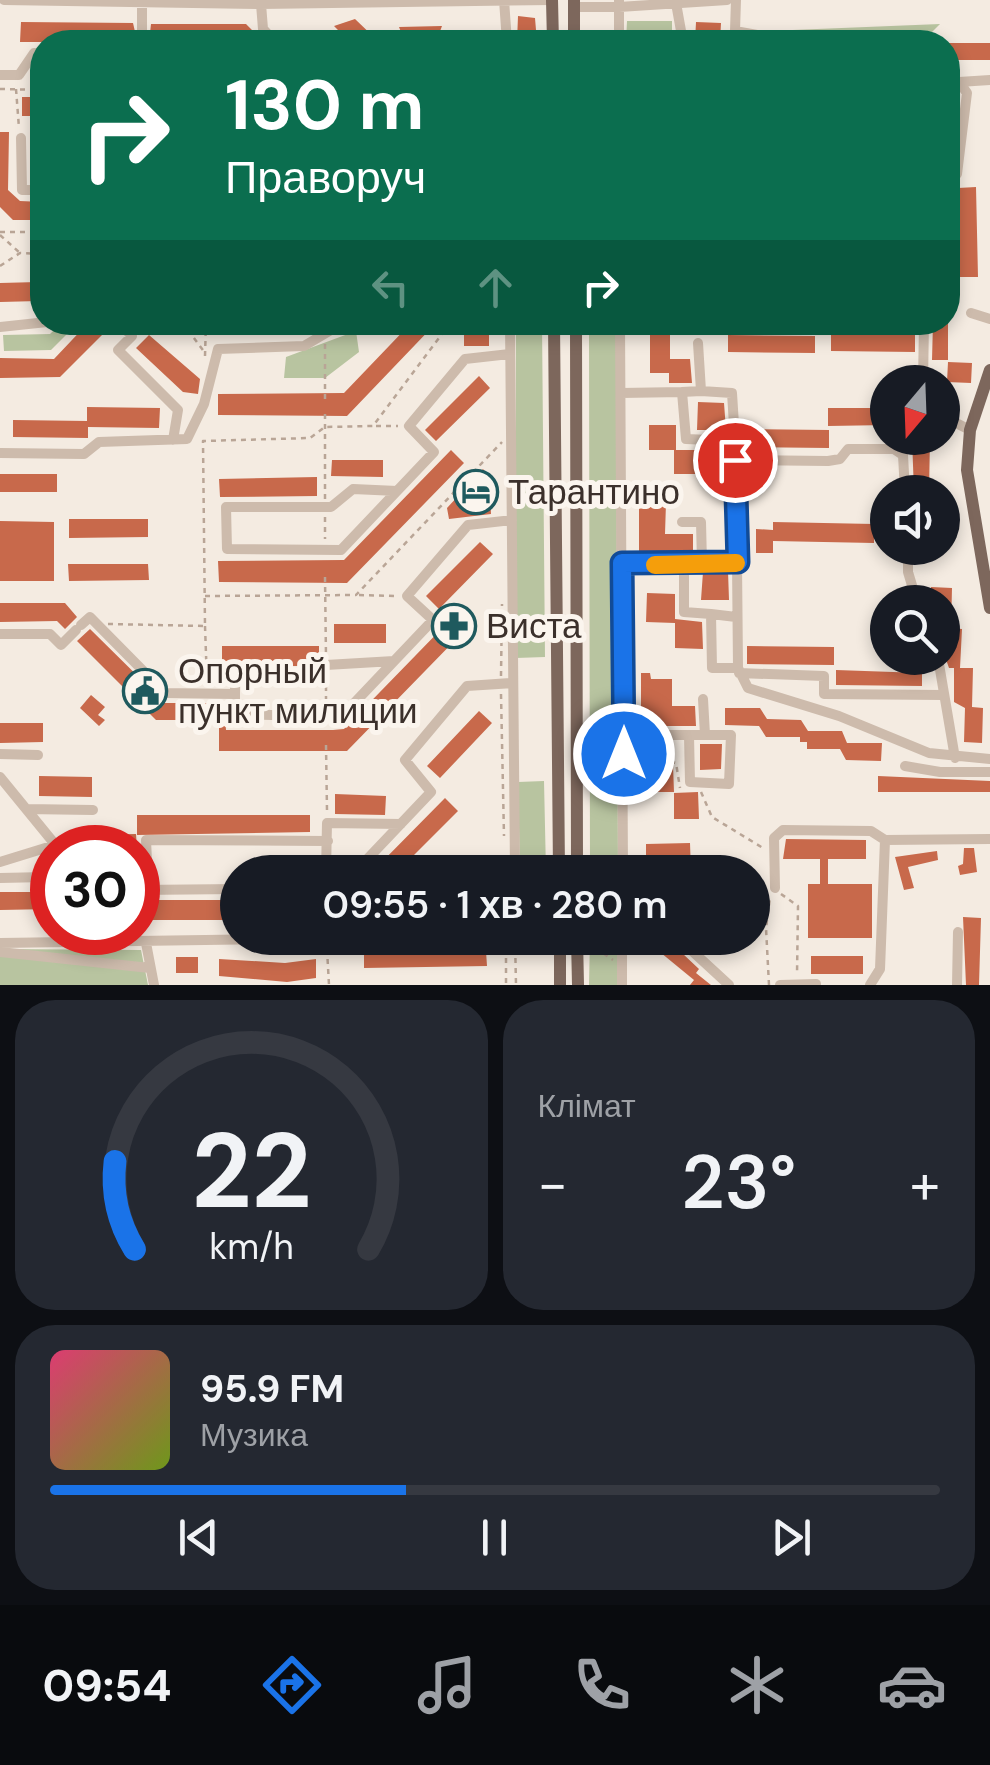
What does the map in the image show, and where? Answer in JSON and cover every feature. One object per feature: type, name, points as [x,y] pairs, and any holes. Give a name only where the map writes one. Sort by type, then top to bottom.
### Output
[{"type":"main road","points":[[552,0],[553,30]]},
{"type":"main road","points":[[574,4],[574,30]]},
{"type":"main road","points":[[554,335],[559,855]]},
{"type":"main road","points":[[576,335],[577,855]]},
{"type":"main road","points":[[990,370],[970,430],[967,470],[990,608]]},
{"type":"main road","points":[[560,955],[560,985]]},
{"type":"main road","points":[[578,985],[580,955]]},
{"type":"street","points":[[504,0],[505,30]]},
{"type":"street","points":[[11,1],[261,4],[552,0]]},
{"type":"street","points":[[574,4],[727,0]]},
{"type":"street","points":[[735,30],[736,0]]},
{"type":"street","points":[[142,2],[142,30]]},
{"type":"street","points":[[676,3],[681,30]]},
{"type":"street","points":[[261,4],[263,30]]},
{"type":"street","points":[[619,4],[619,30]]},
{"type":"street","points":[[0,74],[19,75],[30,59]]},
{"type":"street","points":[[960,82],[990,80]]},
{"type":"street","points":[[960,88],[966,93],[960,161]]},
{"type":"street","points":[[21,138],[22,190],[30,190]]},
{"type":"street","points":[[970,312],[990,320]]},
{"type":"street","points":[[0,327],[30,324]]},
{"type":"street","points":[[131,335],[118,350],[178,410]]},
{"type":"street","points":[[0,453],[84,454],[99,442],[187,440],[204,404],[218,349],[304,346],[324,335]]},
{"type":"street","points":[[510,335],[515,855]]},
{"type":"street","points":[[620,335],[624,855]]},
{"type":"street","points":[[923,365],[924,335]]},
{"type":"street","points":[[698,343],[701,392]]},
{"type":"street","points":[[397,491],[353,489],[325,508],[226,507],[227,550],[340,550],[397,491],[434,452],[409,426],[464,358],[510,354]]},
{"type":"street","points":[[682,392],[686,439],[735,441]]},
{"type":"street","points":[[620,393],[732,393],[738,670],[748,688],[955,758],[990,759]]},
{"type":"street","points":[[178,410],[204,404]]},
{"type":"street","points":[[173,440],[178,410]]},
{"type":"street","points":[[960,425],[970,430]]},
{"type":"street","points":[[735,460],[828,461],[840,459],[848,448],[894,449],[902,455],[904,475]]},
{"type":"street","points":[[394,661],[326,665],[321,677],[234,678],[234,714],[341,717],[434,620],[407,596],[468,524],[512,520]]},
{"type":"street","points":[[682,522],[700,522],[702,563]]},
{"type":"street","points":[[622,563],[684,566],[738,562]]},
{"type":"street","points":[[684,566],[684,612],[736,617]]},
{"type":"street","points":[[710,614],[712,668],[824,676],[824,694],[943,695]]},
{"type":"street","points":[[0,634],[50,634],[61,644],[90,616],[166,694],[235,694]]},
{"type":"street","points":[[712,645],[738,646]]},
{"type":"street","points":[[940,675],[955,758]]},
{"type":"street","points":[[371,855],[431,792],[405,760],[467,686],[512,683]]},
{"type":"street","points":[[703,699],[705,735]]},
{"type":"street","points":[[624,735],[689,735],[705,735],[730,736],[729,784],[690,782],[689,735]]},
{"type":"street","points":[[0,754],[38,755]]},
{"type":"street","points":[[905,766],[940,772],[990,772]]},
{"type":"street","points":[[0,777],[39,825]]},
{"type":"street","points":[[26,809],[93,810]]},
{"type":"street","points":[[327,855],[328,823],[401,824]]},
{"type":"street","points":[[775,888],[777,832],[871,830],[885,840],[990,839]]},
{"type":"street","points":[[160,840],[328,841]]},
{"type":"street","points":[[870,985],[880,969],[885,840]]},
{"type":"street","points":[[0,862],[30,853]]},
{"type":"street","points":[[0,878],[30,878]]},
{"type":"street","points":[[160,890],[220,890]]},
{"type":"street","points":[[958,932],[958,985]]},
{"type":"street","points":[[0,943],[30,941]]},
{"type":"street","points":[[160,943],[220,941]]},
{"type":"street","points":[[0,952],[150,968]]},
{"type":"street","points":[[148,955],[154,985]]},
{"type":"street","points":[[622,955],[622,985]]},
{"type":"street","points":[[696,955],[728,985]]},
{"type":"street","points":[[782,984],[816,984]]},
{"type":"path","points":[[0,89],[30,90]]},
{"type":"path","points":[[16,90],[17,117]]},
{"type":"path","points":[[0,234],[30,233]]},
{"type":"path","points":[[0,234],[20,254]]},
{"type":"path","points":[[0,266],[20,254],[30,254]]},
{"type":"path","points":[[192,335],[205,353]]},
{"type":"path","points":[[326,335],[326,398]]},
{"type":"path","points":[[373,426],[441,335]]},
{"type":"path","points":[[325,410],[325,550]]},
{"type":"path","points":[[207,694],[203,442],[310,438],[325,427],[409,426]]},
{"type":"path","points":[[356,595],[502,440]]},
{"type":"path","points":[[325,577],[325,626]]},
{"type":"path","points":[[205,596],[407,596]]},
{"type":"path","points":[[96,624],[205,626]]},
{"type":"path","points":[[586,730],[615,754],[676,762],[679,788],[700,790],[712,817],[752,837],[771,855]]},
{"type":"path","points":[[326,746],[328,823]]},
{"type":"path","points":[[770,898],[771,888],[806,911]]},
{"type":"path","points":[[782,984],[800,974],[798,906]]},
{"type":"path","points":[[327,955],[329,985]]},
{"type":"path","points":[[506,955],[506,985]]},
{"type":"path","points":[[515,955],[516,985]]},
{"type":"path","points":[[604,955],[622,967]]},
{"type":"path","points":[[769,955],[769,985]]},
{"type":"green space","points":[[627,21],[672,21],[672,30],[627,30]]},
{"type":"green space","points":[[940,24],[934,30],[793,30]]},
{"type":"green space","points":[[3,335],[66,335],[51,350],[4,351]]},
{"type":"green space","points":[[345,335],[357,335],[359,352],[325,378],[284,378],[286,357]]},
{"type":"green space","points":[[516,335],[542,335],[545,657],[516,658]]},
{"type":"green space","points":[[589,335],[616,335],[618,855],[590,855]]},
{"type":"green space","points":[[544,781],[546,855],[520,855],[518,782]]},
{"type":"green space","points":[[0,949],[30,949],[30,955],[142,955],[148,985],[0,985]]},
{"type":"green space","points":[[590,955],[618,955],[618,985],[589,985]]},
{"type":"building","points":[[518,16],[535,18],[536,30],[517,30]]},
{"type":"building","points":[[355,19],[366,30],[338,30],[334,26]]},
{"type":"building","points":[[21,22],[133,23],[135,30],[30,30],[30,42],[20,42]]},
{"type":"building","points":[[696,22],[721,23],[721,30],[696,30]]},
{"type":"building","points":[[151,24],[246,24],[252,30],[150,30]]},
{"type":"building","points":[[442,26],[440,30],[399,27]]},
{"type":"building","points":[[960,43],[990,43],[990,60],[960,60]]},
{"type":"building","points":[[22,97],[30,97],[30,116],[22,116]]},
{"type":"building","points":[[0,132],[9,132],[8,190],[20,201],[30,201],[30,220],[13,220],[0,207]]},
{"type":"building","points":[[976,187],[978,277],[960,277],[960,188]]},
{"type":"building","points":[[30,282],[30,301],[0,302],[0,283]]},
{"type":"building","points":[[77,335],[102,335],[60,377],[0,378],[0,358],[54,359]]},
{"type":"building","points":[[149,335],[200,379],[198,394],[183,392],[136,348]]},
{"type":"building","points":[[400,335],[425,335],[347,416],[218,415],[218,394],[344,393]]},
{"type":"building","points":[[464,335],[489,335],[489,346],[464,346]]},
{"type":"building","points":[[650,335],[670,335],[670,359],[690,359],[692,383],[669,383],[669,373],[650,373]]},
{"type":"building","points":[[728,335],[815,336],[815,353],[728,352]]},
{"type":"building","points":[[831,335],[915,335],[915,352],[831,351]]},
{"type":"building","points":[[933,335],[948,335],[948,360],[932,360]]},
{"type":"building","points":[[972,363],[971,383],[960,383],[960,365],[948,365]]},
{"type":"building","points":[[479,376],[490,388],[436,441],[425,430]]},
{"type":"building","points":[[698,402],[724,403],[726,430],[697,430]]},
{"type":"building","points":[[87,407],[160,408],[159,428],[88,427],[88,438],[13,437],[13,420],[87,421]]},
{"type":"building","points":[[828,408],[870,408],[870,425],[828,426]]},
{"type":"building","points":[[649,425],[676,425],[676,450],[701,450],[701,474],[674,474],[674,450],[649,450]]},
{"type":"building","points":[[743,429],[829,430],[829,448],[744,447]]},
{"type":"building","points":[[451,450],[464,463],[347,583],[219,582],[218,561],[344,560]]},
{"type":"building","points":[[913,455],[930,455],[929,475],[913,475]]},
{"type":"building","points":[[332,460],[383,460],[383,477],[331,476]]},
{"type":"building","name":"Тарантино","points":[[483,469],[489,476],[491,514],[449,519],[447,508]]},
{"type":"building","points":[[0,474],[57,474],[57,492],[0,492]]},
{"type":"building","points":[[317,477],[317,496],[220,497],[219,479]]},
{"type":"building","points":[[639,503],[666,503],[665,534],[693,534],[693,554],[639,554]]},
{"type":"building","points":[[69,519],[148,519],[148,537],[69,538]]},
{"type":"building","points":[[0,521],[54,522],[54,581],[0,581]]},
{"type":"building","points":[[773,522],[870,524],[870,543],[773,541],[773,553],[756,553],[756,529],[773,530]]},
{"type":"building","points":[[480,542],[493,554],[439,609],[426,596]]},
{"type":"building","points":[[68,564],[148,564],[149,580],[69,581]]},
{"type":"building","points":[[728,571],[729,600],[701,600],[703,572]]},
{"type":"building","points":[[647,593],[675,594],[675,623],[646,622]]},
{"type":"building","points":[[0,603],[65,603],[77,617],[65,629],[57,621],[0,622]]},
{"type":"building","points":[[451,619],[464,631],[347,751],[219,751],[219,720],[156,720],[77,641],[90,629],[165,703],[224,703],[226,730],[333,730],[344,729]]},
{"type":"building","points":[[675,619],[702,622],[703,649],[675,648]]},
{"type":"building","points":[[334,624],[386,624],[386,643],[334,643]]},
{"type":"building","points":[[222,646],[319,646],[319,660],[316,666],[222,666]]},
{"type":"building","points":[[747,646],[834,647],[834,665],[747,664]]},
{"type":"building","points":[[960,668],[973,668],[972,707],[983,708],[982,743],[964,742],[965,708],[954,702],[954,675],[960,675]]},
{"type":"building","points":[[836,670],[870,671],[870,675],[922,675],[922,686],[836,685]]},
{"type":"building","points":[[641,673],[650,673],[651,679],[672,679],[672,706],[695,706],[696,726],[641,726]]},
{"type":"building","points":[[91,695],[105,707],[98,715],[105,720],[99,726],[80,708]]},
{"type":"building","points":[[725,708],[760,708],[767,719],[801,720],[808,731],[842,731],[847,743],[882,743],[881,761],[846,760],[840,749],[807,749],[807,742],[800,742],[800,737],[766,737],[759,726],[725,725]]},
{"type":"building","points":[[479,711],[492,723],[440,778],[427,766]]},
{"type":"building","points":[[0,723],[43,723],[43,742],[0,743]]},
{"type":"building","points":[[700,744],[722,744],[721,769],[700,770]]},
{"type":"building","points":[[648,765],[673,765],[674,792],[649,792]]},
{"type":"building","points":[[39,776],[92,777],[92,797],[39,796]]},
{"type":"building","points":[[878,776],[990,781],[990,792],[878,792]]},
{"type":"building","points":[[698,792],[699,819],[674,819],[674,793]]},
{"type":"building","points":[[335,794],[386,796],[385,815],[335,814]]},
{"type":"building","points":[[445,798],[458,811],[414,855],[389,855]]},
{"type":"building","points":[[137,815],[310,815],[310,832],[160,835],[160,825],[137,825]]},
{"type":"building","points":[[786,839],[866,840],[866,859],[828,859],[828,884],[872,884],[872,938],[808,938],[808,884],[820,884],[820,859],[783,859]]},
{"type":"building","points":[[690,843],[690,855],[646,855],[646,844]]},
{"type":"building","points":[[964,848],[974,848],[977,872],[960,875],[958,866],[963,864]]},
{"type":"building","points":[[937,851],[938,860],[908,867],[914,888],[904,890],[895,857]]},
{"type":"building","points":[[0,892],[30,892],[30,909],[0,910]]},
{"type":"building","points":[[160,900],[220,900],[220,920],[160,920]]},
{"type":"building","points":[[963,917],[981,918],[979,985],[966,985]]},
{"type":"building","points":[[364,955],[486,955],[487,966],[364,968]]},
{"type":"building","points":[[664,955],[684,955],[699,969],[696,973],[711,985],[690,985],[694,980]]},
{"type":"building","points":[[811,956],[863,956],[863,974],[811,974]]},
{"type":"building","points":[[176,957],[198,957],[198,973],[176,973]]},
{"type":"building","points":[[219,959],[285,963],[316,959],[316,978],[287,982],[219,976]]},
{"type":"slow traffic","points":[[655,565],[736,563]]},
{"type":"place","name":"Тарантино","points":[[476,492]]},
{"type":"place","name":"Виста","points":[[454,626]]},
{"type":"place","name":"Опорный пункт милиции","points":[[145,691]]},
{"type":"route","points":[[624,754],[622,563],[684,566],[738,562],[735,460]]}]
